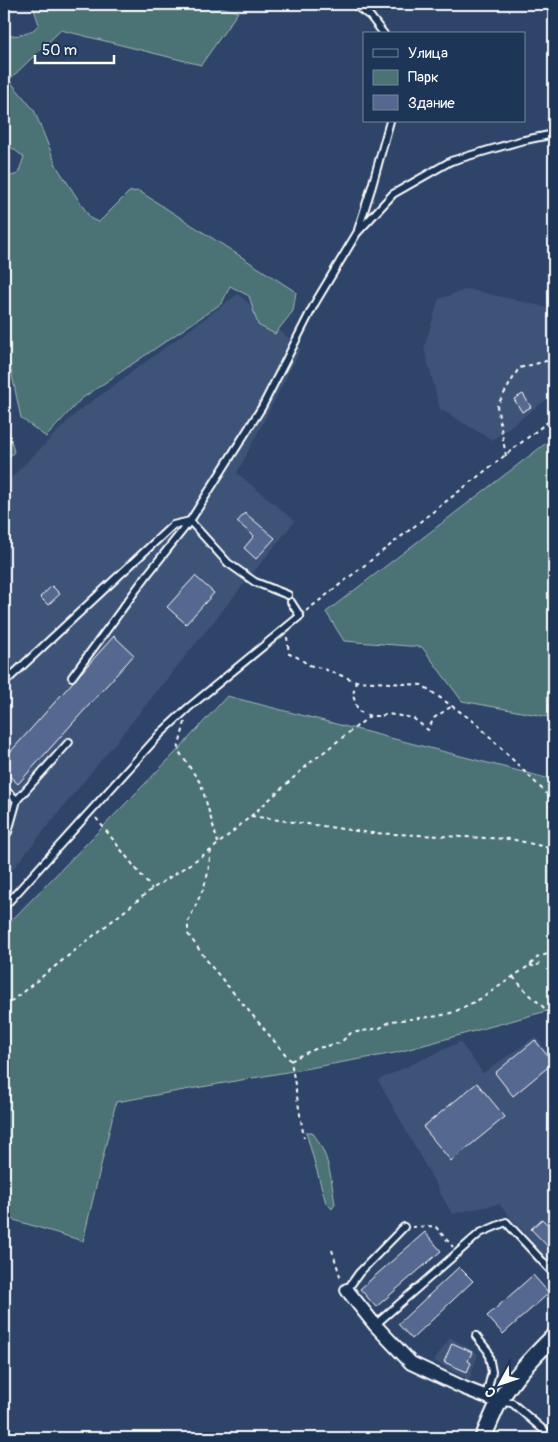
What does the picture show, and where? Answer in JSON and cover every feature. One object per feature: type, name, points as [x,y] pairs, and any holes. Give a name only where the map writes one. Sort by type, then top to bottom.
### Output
[{"type":"street","points":[[347,1290],[375,1325],[411,1363],[464,1388],[493,1399]]},
{"type":"street","points":[[483,1438],[493,1399],[554,1336]]},
{"type":"lane","points":[[353,4],[370,16],[382,32]]},
{"type":"lane","points":[[72,677],[147,575],[190,521],[262,407],[314,304],[356,233],[372,186],[390,122]]},
{"type":"lane","points":[[356,233],[393,194],[451,161],[520,141],[554,134]]},
{"type":"lane","points":[[190,521],[228,563],[255,582],[288,595]]},
{"type":"lane","points":[[4,683],[173,525],[190,521]]},
{"type":"lane","points":[[4,907],[160,734],[188,708],[300,616],[292,602]]},
{"type":"lane","points":[[4,837],[8,832],[17,800],[69,742]]},
{"type":"lane","points":[[4,789],[17,800]]},
{"type":"lane","points":[[375,1325],[480,1233],[506,1222],[554,1274]]},
{"type":"lane","points":[[347,1290],[358,1274],[404,1227]]},
{"type":"lane","points":[[476,1336],[488,1351],[492,1372],[493,1399],[512,1403],[553,1438]]},
{"type":"path","points":[[506,456],[496,406],[519,368],[554,359]]},
{"type":"path","points":[[300,616],[554,417]]},
{"type":"path","points":[[292,623],[287,636],[289,654],[309,665],[356,681],[422,685],[476,723],[554,801]]},
{"type":"path","points":[[356,681],[353,695],[358,711],[370,716],[388,714],[413,718],[428,730],[434,718],[452,706]]},
{"type":"path","points":[[188,708],[178,750],[201,784],[218,843]]},
{"type":"path","points":[[4,1008],[152,888],[211,850],[311,762],[370,716]]},
{"type":"path","points":[[251,816],[371,833],[511,839],[554,849],[548,796]]},
{"type":"path","points":[[90,810],[152,888]]},
{"type":"path","points":[[211,850],[208,873],[188,922],[188,934],[211,966],[291,1061],[304,1138]]},
{"type":"path","points":[[291,1061],[318,1048],[340,1043],[351,1033],[380,1028],[392,1021],[439,1016],[454,1012],[482,998],[530,965],[538,957],[554,952]]},
{"type":"path","points":[[530,965],[534,967],[539,964],[538,957]]},
{"type":"path","points":[[513,977],[554,1017]]},
{"type":"path","points":[[404,1227],[435,1226],[458,1253]]},
{"type":"path","points":[[332,1250],[340,1277],[347,1290]]},
{"type":"shaded area","points":[[468,289],[541,306],[554,311],[554,394],[492,440],[440,409],[424,348],[439,299]]},
{"type":"shaded area","points":[[238,294],[301,349],[237,473],[295,521],[4,880],[4,485],[76,413]]},
{"type":"shaded area","points":[[535,1037],[554,1060],[554,1267],[499,1204],[452,1214],[378,1080],[460,1042],[483,1073]]},
{"type":"shaded area","points":[[450,1337],[478,1354],[469,1380],[434,1361]]},
{"type":"green space","points":[[32,4],[207,4],[238,12],[201,65],[61,30],[9,80],[34,110],[57,167],[91,219],[99,222],[129,192],[139,191],[296,292],[293,311],[275,334],[258,325],[249,296],[230,286],[222,303],[81,399],[46,437],[21,418],[4,337],[4,178],[18,174],[24,157],[4,142],[4,35],[14,36],[28,33],[36,28],[39,24]]},
{"type":"green space","points":[[4,412],[14,452],[4,463]]},
{"type":"green space","points":[[554,437],[554,718],[462,701],[422,647],[344,641],[326,612]]},
{"type":"green space","points":[[227,696],[554,780],[554,1009],[395,1053],[116,1102],[83,1241],[4,1217],[4,928],[178,750]]},
{"type":"green space","points":[[306,1132],[312,1132],[326,1157],[335,1204],[332,1209],[326,1203]]},
{"type":"building","points":[[523,394],[531,407],[522,412],[514,399]]},
{"type":"building","points":[[245,513],[275,538],[256,559],[244,548],[254,536],[237,522]]},
{"type":"building","points":[[195,576],[214,593],[186,624],[167,607]]},
{"type":"building","points":[[52,586],[60,594],[48,605],[40,597]]},
{"type":"building","points":[[114,636],[134,655],[18,784],[4,771],[4,759]]},
{"type":"building","points":[[535,1040],[553,1063],[513,1096],[495,1073]]},
{"type":"building","points":[[477,1083],[505,1117],[451,1161],[423,1127]]},
{"type":"building","points":[[542,1219],[554,1231],[554,1253],[531,1229]]},
{"type":"building","points":[[425,1232],[441,1251],[376,1307],[360,1289]]},
{"type":"building","points":[[459,1267],[473,1281],[412,1339],[398,1324]]},
{"type":"building","points":[[533,1275],[549,1293],[503,1334],[487,1316]]},
{"type":"building","points":[[452,1343],[472,1352],[468,1361],[471,1363],[467,1372],[444,1362]]}]
